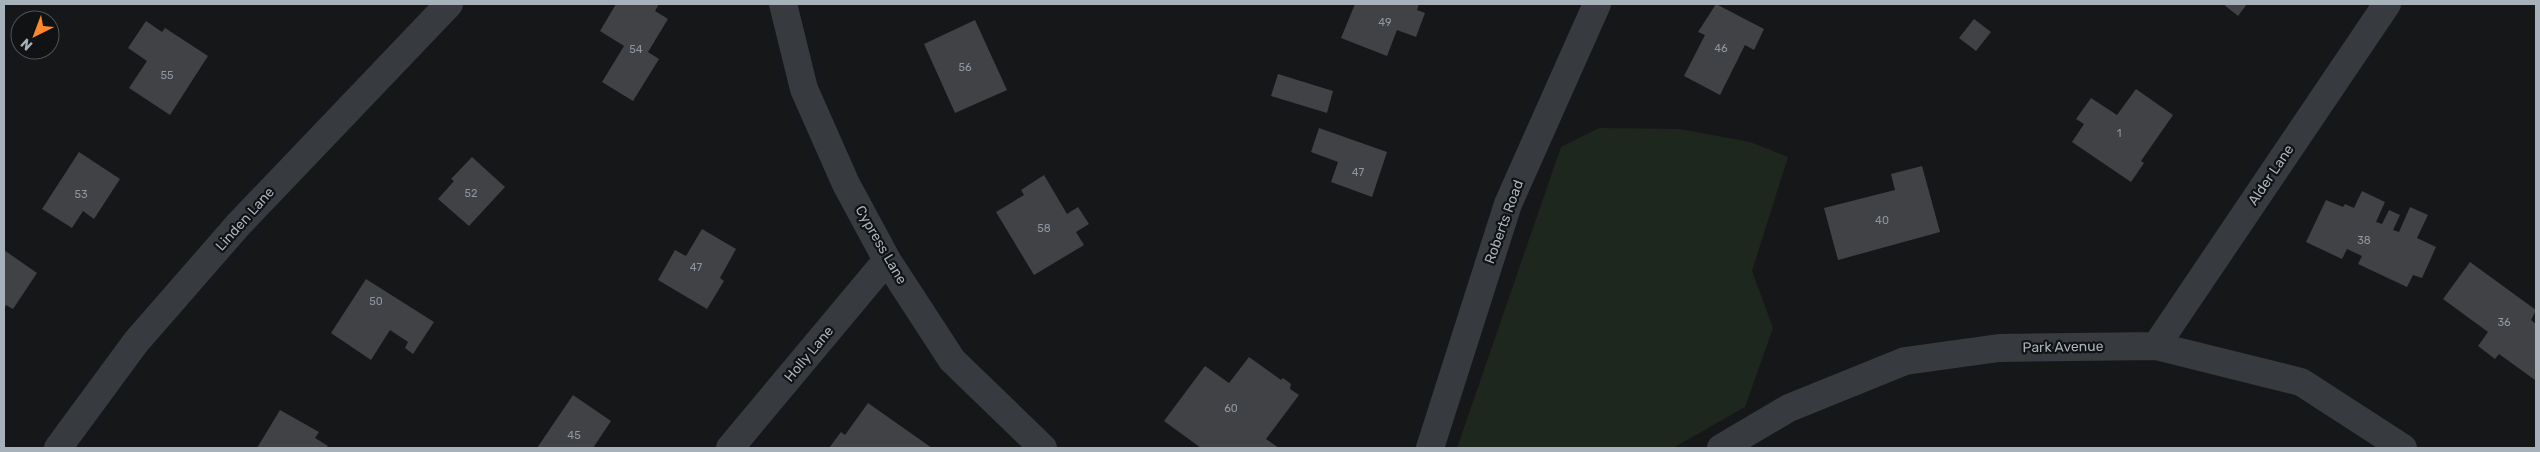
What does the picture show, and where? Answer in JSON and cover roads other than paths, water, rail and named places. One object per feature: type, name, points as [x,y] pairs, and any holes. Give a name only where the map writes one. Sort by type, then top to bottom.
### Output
[{"type":"street","name":"Linden Lane","points":[[58,448],[136,342],[238,225],[449,4]]},
{"type":"street","name":"Cypress Lane","points":[[783,4],[804,89],[846,184],[887,260],[952,360],[1043,448]]},
{"type":"street","name":"Roberts Road","points":[[1430,448],[1508,204],[1596,4]]},
{"type":"street","name":"Alder Lane","points":[[2156,346],[2387,4]]},
{"type":"street","name":"Holly Lane","points":[[730,448],[887,260]]},
{"type":"street","name":"Park Avenue","points":[[1721,448],[1789,408],[1905,361],[1999,348],[2156,346],[2301,382],[2403,448]]}]
